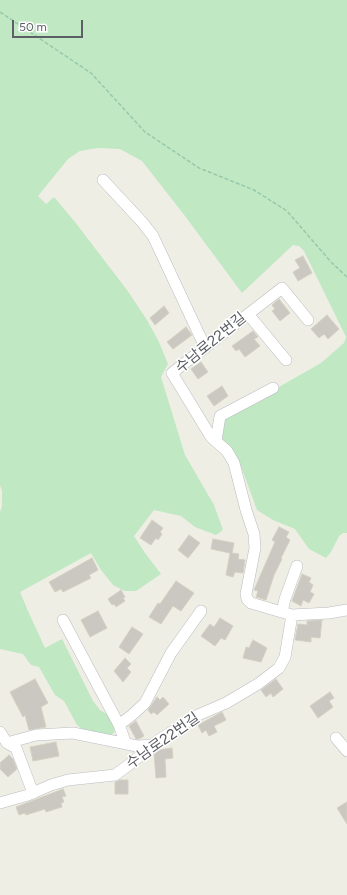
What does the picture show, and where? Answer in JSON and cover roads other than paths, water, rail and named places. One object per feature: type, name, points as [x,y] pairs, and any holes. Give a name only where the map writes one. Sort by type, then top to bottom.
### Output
[{"type":"lane","points":[[103,180],[142,222],[152,236],[205,347]]},
{"type":"lane","name":"수남로22번길","points":[[308,320],[282,288],[172,373],[211,437],[227,451],[234,463],[254,534],[255,548],[246,594],[247,600],[251,603],[287,614],[328,613],[347,610]]},
{"type":"lane","points":[[248,314],[286,360]]},
{"type":"lane","points":[[216,441],[220,416],[272,388]]},
{"type":"lane","points":[[287,614],[285,599],[297,566]]},
{"type":"lane","points":[[119,725],[139,709],[148,698],[171,653],[201,611]]},
{"type":"lane","name":"수남로22번길","points":[[0,803],[68,780],[115,775],[153,745],[198,715],[226,703],[258,684],[279,668],[285,656],[287,614]]},
{"type":"lane","points":[[63,620],[119,725],[126,744]]},
{"type":"lane","points":[[0,732],[7,743],[16,748],[33,793]]},
{"type":"lane","points":[[7,743],[36,735],[73,733],[137,746],[153,745]]},
{"type":"lane","points":[[336,738],[347,751]]}]
